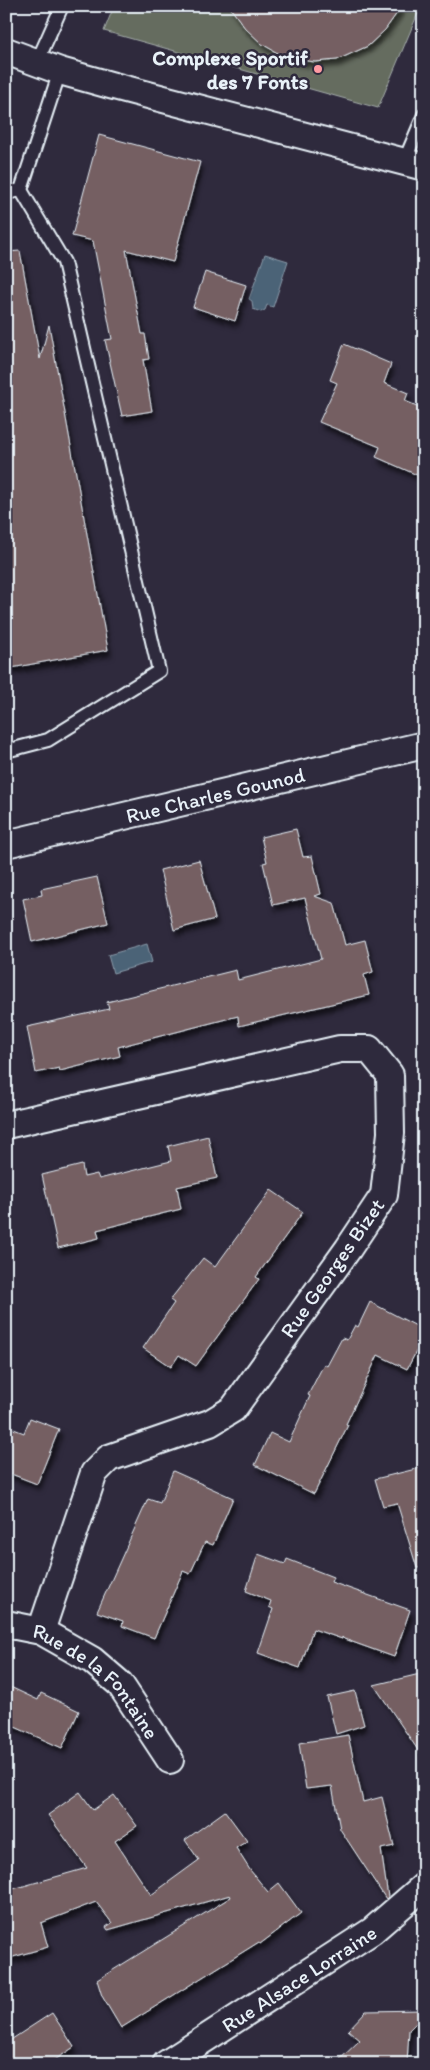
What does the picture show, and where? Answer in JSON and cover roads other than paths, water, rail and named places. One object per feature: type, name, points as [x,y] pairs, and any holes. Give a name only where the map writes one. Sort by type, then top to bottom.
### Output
[{"type":"street","points":[[6,51],[48,67],[414,164]]},
{"type":"street","name":"Rue Charles Gounod","points":[[6,844],[424,745]]},
{"type":"street","name":"Rue Georges Bizet","points":[[6,1125],[340,1049],[369,1049],[390,1075],[391,1133],[384,1195],[348,1249],[233,1409],[210,1424],[109,1458],[94,1473],[41,1632]]},
{"type":"street","name":"Rue de la Fontaine","points":[[6,1624],[41,1632],[92,1660],[120,1684],[170,1760]]},
{"type":"street","name":"Rue Alsace Lorraine","points":[[166,2064],[197,2056],[372,1931],[424,1886]]},
{"type":"lane","points":[[6,751],[48,740],[159,671],[64,262],[22,190],[62,6]]},
{"type":"lane","points":[[414,164],[424,115]]},
{"type":"lane","points":[[6,192],[22,190]]},
{"type":"water","points":[[265,254],[288,261],[273,307],[267,305],[265,310],[261,312],[253,309],[252,301],[249,299]]},
{"type":"water","points":[[147,944],[152,962],[113,973],[108,955]]},
{"type":"place","name":"Complexe Sportif des 7 Fonts","points":[[318,69]]}]
